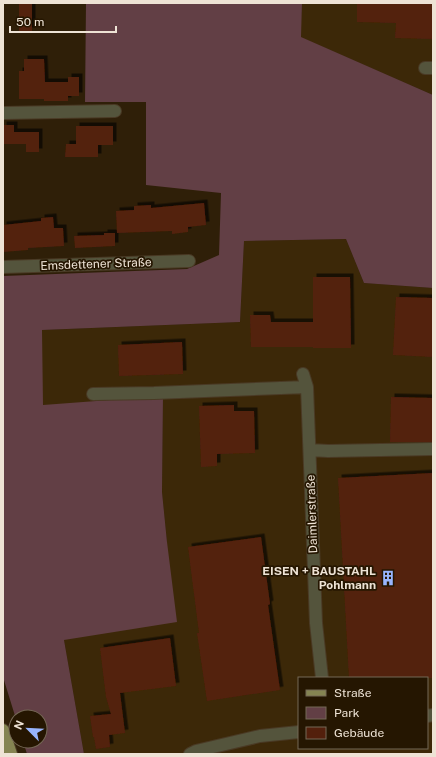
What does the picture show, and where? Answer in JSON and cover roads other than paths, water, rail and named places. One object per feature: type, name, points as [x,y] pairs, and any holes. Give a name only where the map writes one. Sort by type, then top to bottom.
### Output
[{"type":"main road","points":[[4,739],[11,754]]},
{"type":"street","points":[[3,113],[115,112]]},
{"type":"street","name":"Emsdettener Straße","points":[[3,266],[189,261]]},
{"type":"street","name":"Daimlerstraße","points":[[303,374],[307,387],[316,623],[322,677]]},
{"type":"street","points":[[93,394],[307,387]]},
{"type":"street","points":[[310,450],[433,449]]},
{"type":"street","points":[[190,754],[260,736],[298,732]]},
{"type":"place","name":"EISEN + BAUSTAHL Pohlmann","points":[[388,578]]}]
